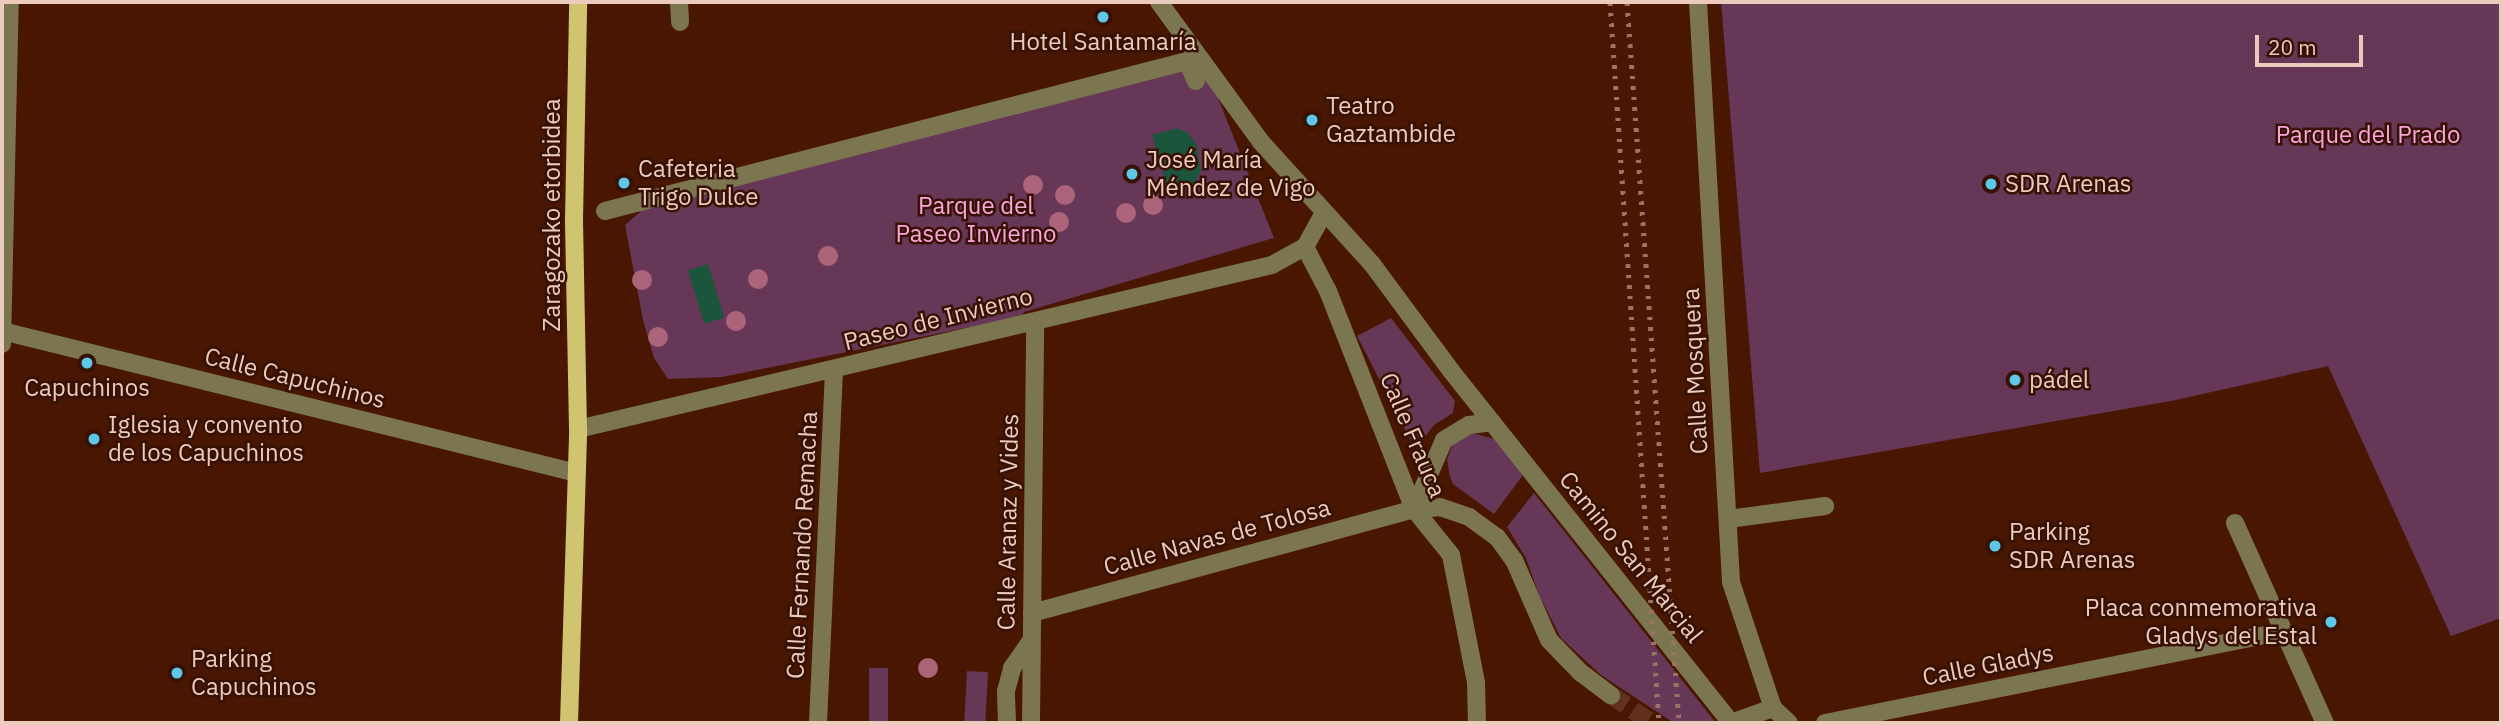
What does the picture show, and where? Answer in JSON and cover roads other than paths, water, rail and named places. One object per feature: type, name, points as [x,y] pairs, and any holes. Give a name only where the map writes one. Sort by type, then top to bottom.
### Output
[{"type":"main road","name":"Zaragozako etorbidea","points":[[577,473],[574,220],[578,2]]},
{"type":"main road","points":[[569,723],[577,473]]},
{"type":"street","points":[[3,335],[10,2]]},
{"type":"street","points":[[679,2],[680,22]]},
{"type":"street","name":"Camino San Marcial","points":[[1159,2],[1261,142],[1372,264],[1492,422],[1731,723]]},
{"type":"street","name":"Calle Mosquera","points":[[1698,2],[1731,582],[1773,708]]},
{"type":"street","points":[[605,211],[1187,61],[1196,81]]},
{"type":"street","points":[[1306,247],[1324,213]]},
{"type":"street","name":"Paseo de Invierno","points":[[578,429],[1272,265],[1306,247]]},
{"type":"street","name":"Calle Frauca","points":[[1306,247],[1328,290],[1414,509],[1451,555],[1476,683],[1477,723]]},
{"type":"street","name":"Calle Aranaz y Vides","points":[[1031,723],[1035,322]]},
{"type":"street","name":"Calle Capuchinos","points":[[3,335],[577,473]]},
{"type":"street","name":"Calle Fernando Remacha","points":[[818,723],[835,370]]},
{"type":"street","points":[[1492,422],[1469,425],[1444,440],[1414,509],[1440,507],[1469,517],[1497,537],[1514,560],[1549,640],[1580,672],[1611,695]]},
{"type":"street","points":[[1728,519],[1825,506]]},
{"type":"street","name":"Calle Navas de Tolosa","points":[[1032,613],[1414,509]]},
{"type":"street","points":[[2235,523],[2325,723]]},
{"type":"street","name":"Calle Gladys","points":[[1825,723],[2284,631]]},
{"type":"street","points":[[1007,723],[1006,691],[1012,668],[1031,642]]},
{"type":"street","points":[[1731,723],[1773,708],[1790,723]]},
{"type":"tunnel","points":[[1611,695],[1652,723]]},
{"type":"railway","points":[[1610,2],[1659,723]]},
{"type":"railway","points":[[1627,2],[1679,723]]},
{"type":"place","name":"Hotel Santamaría","points":[[1103,17]]},
{"type":"place","name":"Teatro Gaztambide","points":[[1312,120]]},
{"type":"place","name":"José María Méndez de Vigo","points":[[1132,174]]},
{"type":"place","name":"Cafeteria Trigo Dulce","points":[[624,183]]},
{"type":"place","name":"SDR Arenas","points":[[1991,184]]},
{"type":"place","name":"Capuchinos","points":[[87,363]]},
{"type":"place","name":"pádel","points":[[2015,380]]},
{"type":"place","name":"Iglesia y convento de los Capuchinos","points":[[94,439]]},
{"type":"place","name":"Parking SDR Arenas","points":[[1995,546]]},
{"type":"place","name":"Placa conmemorativa Gladys del Estal","points":[[2331,622]]},
{"type":"place","name":"Parking Capuchinos","points":[[177,673]]},
{"type":"park label","name":"Parque del Prado","points":[[2368,135]]},
{"type":"park label","name":"Parque del Paseo Invierno","points":[[976,220]]}]
